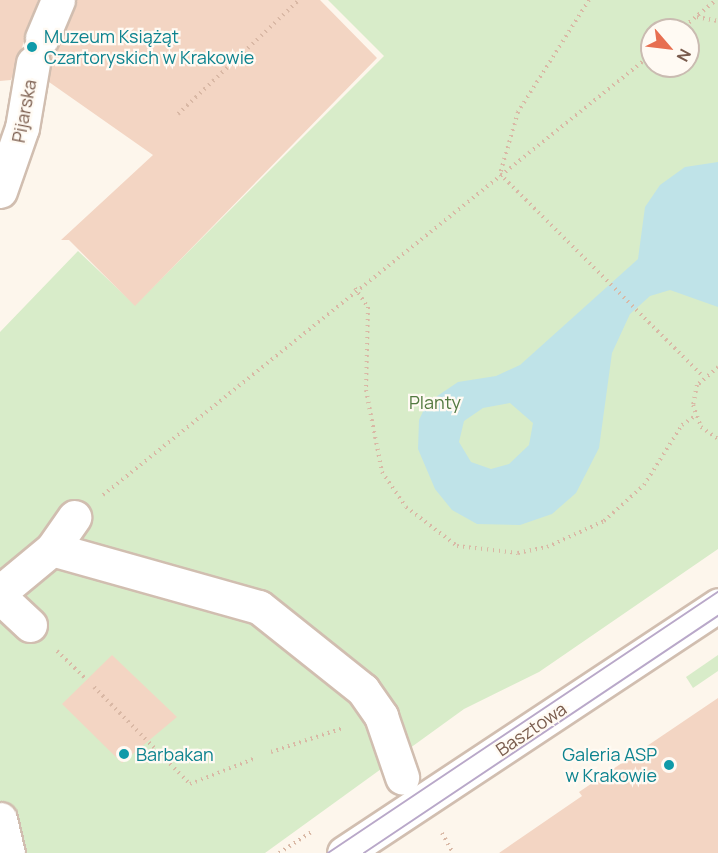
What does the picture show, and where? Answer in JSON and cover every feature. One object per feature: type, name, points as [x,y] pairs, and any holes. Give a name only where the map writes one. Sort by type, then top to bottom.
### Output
[{"type":"street","name":"Pijarska","points":[[0,191],[20,138],[37,50],[58,0]]},
{"type":"street","points":[[0,592],[52,549],[74,517]]},
{"type":"street","points":[[52,549],[259,608],[363,690],[381,716],[402,777]]},
{"type":"street","points":[[0,597],[30,625]]},
{"type":"street","name":"Basztowa","points":[[363,848],[718,605]]},
{"type":"street","points":[[0,819],[8,853]]},
{"type":"path","points":[[177,114],[299,0]]},
{"type":"path","points":[[500,174],[518,112],[590,0]]},
{"type":"path","points":[[695,18],[716,0]]},
{"type":"path","points":[[697,16],[718,21]]},
{"type":"path","points":[[74,517],[355,288],[640,63]]},
{"type":"path","points":[[500,174],[704,376]]},
{"type":"path","points":[[355,288],[368,307],[366,390],[381,472],[406,507],[457,546],[518,553],[546,547],[604,521],[644,485],[682,425],[695,416]]},
{"type":"path","points":[[718,367],[704,376],[694,395],[695,416],[718,439]]},
{"type":"path","points":[[81,673],[87,680]]},
{"type":"path","points":[[94,687],[190,784],[253,759]]},
{"type":"path","points":[[271,752],[352,725]]},
{"type":"path","points":[[444,836],[453,853]]},
{"type":"green space","name":"Planty","points":[[328,0],[718,0],[718,549],[539,672],[464,709],[265,853],[0,853],[0,332],[78,251],[135,305],[384,56]]},
{"type":"green space","points":[[718,655],[718,671],[693,688],[686,677]]},
{"type":"water","points":[[718,162],[718,307],[670,290],[650,296],[630,314],[612,353],[599,448],[576,493],[552,514],[520,525],[477,524],[452,510],[435,489],[418,449],[419,420],[427,403],[458,382],[496,376],[520,365],[638,259],[645,207],[660,185],[685,167]],"holes":[[[510,403],[533,423],[529,445],[509,464],[491,469],[471,462],[459,442],[464,421],[483,408]]]},
{"type":"building","points":[[0,0],[38,0],[11,80],[0,81]]},
{"type":"building","points":[[76,0],[320,0],[377,58],[135,306],[69,240],[61,240],[153,155],[49,82],[49,55],[59,45]]},
{"type":"building","points":[[112,655],[177,717],[122,763],[62,704]]},
{"type":"building","points":[[718,698],[718,853],[499,853],[582,796],[579,792]]},
{"type":"tram line","points":[[328,853],[718,592]]},
{"type":"tram line","points":[[364,853],[718,616]]},
{"type":"place","name":"Muzeum Książąt Czartoryskich w Krakowie","points":[[32,47]]},
{"type":"place","name":"Barbakan","points":[[124,754]]},
{"type":"place","name":"Galeria ASP w Krakowie","points":[[669,765]]}]
